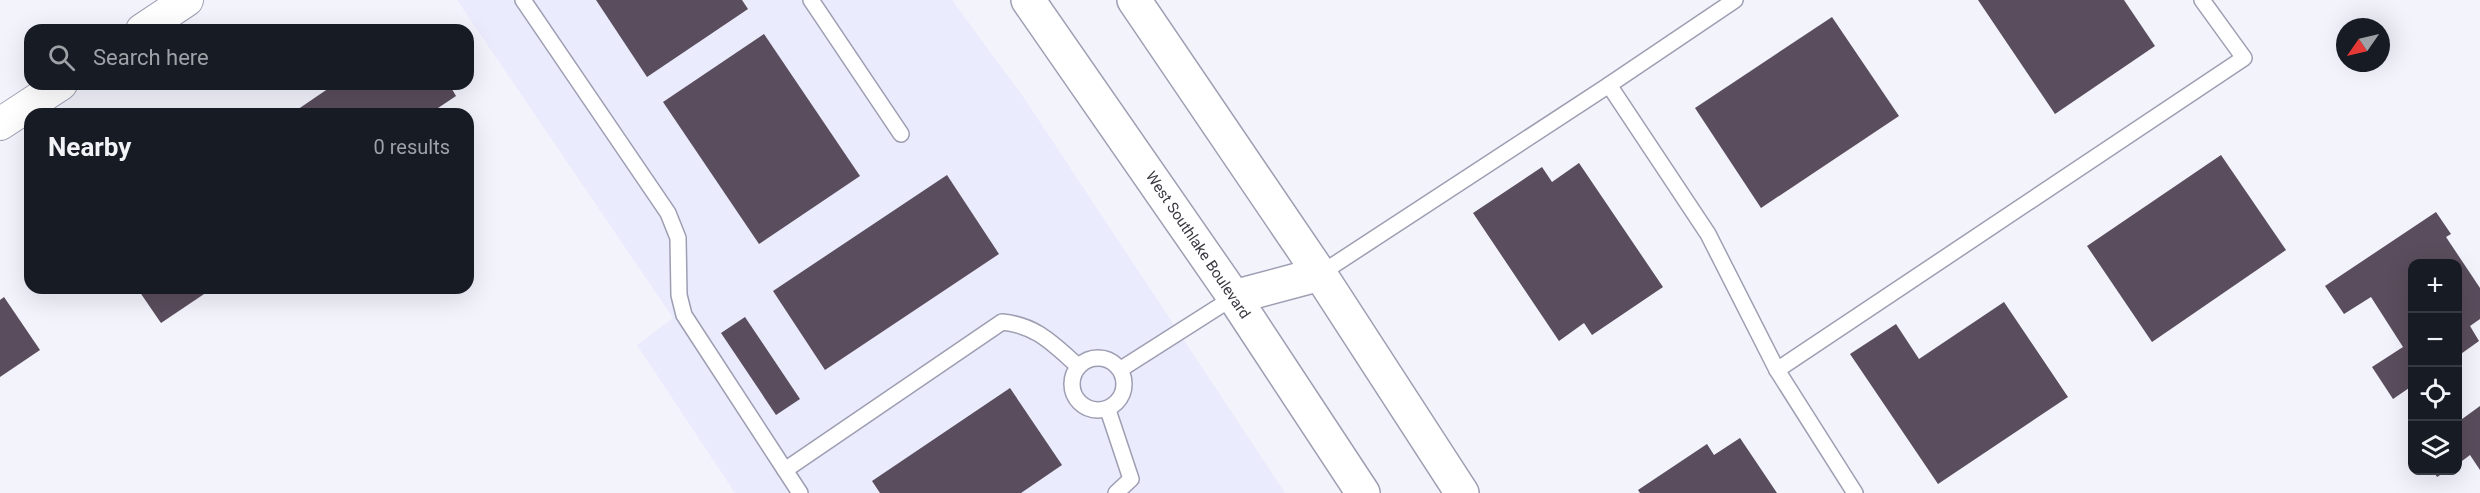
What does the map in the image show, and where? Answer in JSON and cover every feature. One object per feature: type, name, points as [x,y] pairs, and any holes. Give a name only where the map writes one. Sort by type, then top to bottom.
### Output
[{"type":"main road","name":"West Southlake Boulevard","points":[[1029,0],[1234,297],[1363,493]]},
{"type":"main road","points":[[1134,0],[1320,274],[1462,493]]},
{"type":"main road","points":[[1234,297],[1320,274]]},
{"type":"street","points":[[151,24],[188,0]]},
{"type":"street","points":[[24,108],[52,90]]},
{"type":"street","points":[[0,124],[24,108]]},
{"type":"lane","points":[[523,0],[668,213],[678,238],[678,295],[684,315],[800,493]]},
{"type":"lane","points":[[811,0],[901,134]]},
{"type":"lane","points":[[1320,274],[1736,0]]},
{"type":"lane","points":[[1777,370],[2244,58],[2202,0]]},
{"type":"lane","points":[[1609,85],[1708,234],[1777,370],[1855,493]]},
{"type":"lane","points":[[1121,369],[1234,297]]},
{"type":"lane","points":[[785,470],[1002,322],[1021,324],[1045,337],[1078,366]]},
{"type":"lane","points":[[1092,358],[1108,359],[1121,369],[1126,385],[1120,400],[1108,410],[1094,410],[1081,404],[1073,393],[1072,379],[1078,366],[1092,358]]},
{"type":"lane","points":[[1108,410],[1131,479],[1116,493]]},
{"type":"shaded area","points":[[457,0],[952,0],[1024,98],[1285,493],[735,493],[637,345],[673,318]]},
{"type":"building","points":[[596,0],[742,0],[748,9],[647,77]]},
{"type":"building","points":[[1978,0],[2124,0],[2155,46],[2055,114]]},
{"type":"building","points":[[1832,17],[1899,116],[1761,208],[1695,108]]},
{"type":"building","points":[[764,34],[860,176],[759,244],[663,102]]},
{"type":"building","points":[[326,90],[452,90],[456,96],[438,108],[300,108]]},
{"type":"building","points":[[2221,155],[2286,250],[2152,342],[2087,246]]},
{"type":"building","points":[[1579,163],[1663,287],[1592,335],[1584,323],[1559,341],[1473,213],[1542,167],[1552,182]]},
{"type":"building","points":[[947,175],[999,254],[825,370],[773,291]]},
{"type":"building","points":[[2436,212],[2451,234],[2446,237],[2461,259],[2408,259],[2408,389],[2393,399],[2372,367],[2403,347],[2371,297],[2344,314],[2325,286]]},
{"type":"building","points":[[2462,261],[2480,288],[2480,319],[2470,326],[2479,341],[2462,353]]},
{"type":"building","points":[[141,294],[204,294],[161,323]]},
{"type":"building","points":[[4,297],[40,350],[0,377],[0,300]]},
{"type":"building","points":[[2004,302],[2068,397],[1938,484],[1850,354],[1896,324],[1919,359]]},
{"type":"building","points":[[745,317],[800,399],[776,415],[721,333]]},
{"type":"building","points":[[1010,388],[1062,465],[1021,493],[880,493],[872,481]]},
{"type":"building","points":[[2480,406],[2480,470],[2470,455],[2462,461],[2462,419]]},
{"type":"building","points":[[1740,438],[1777,493],[1640,493],[1638,490],[1707,444],[1714,455]]}]
